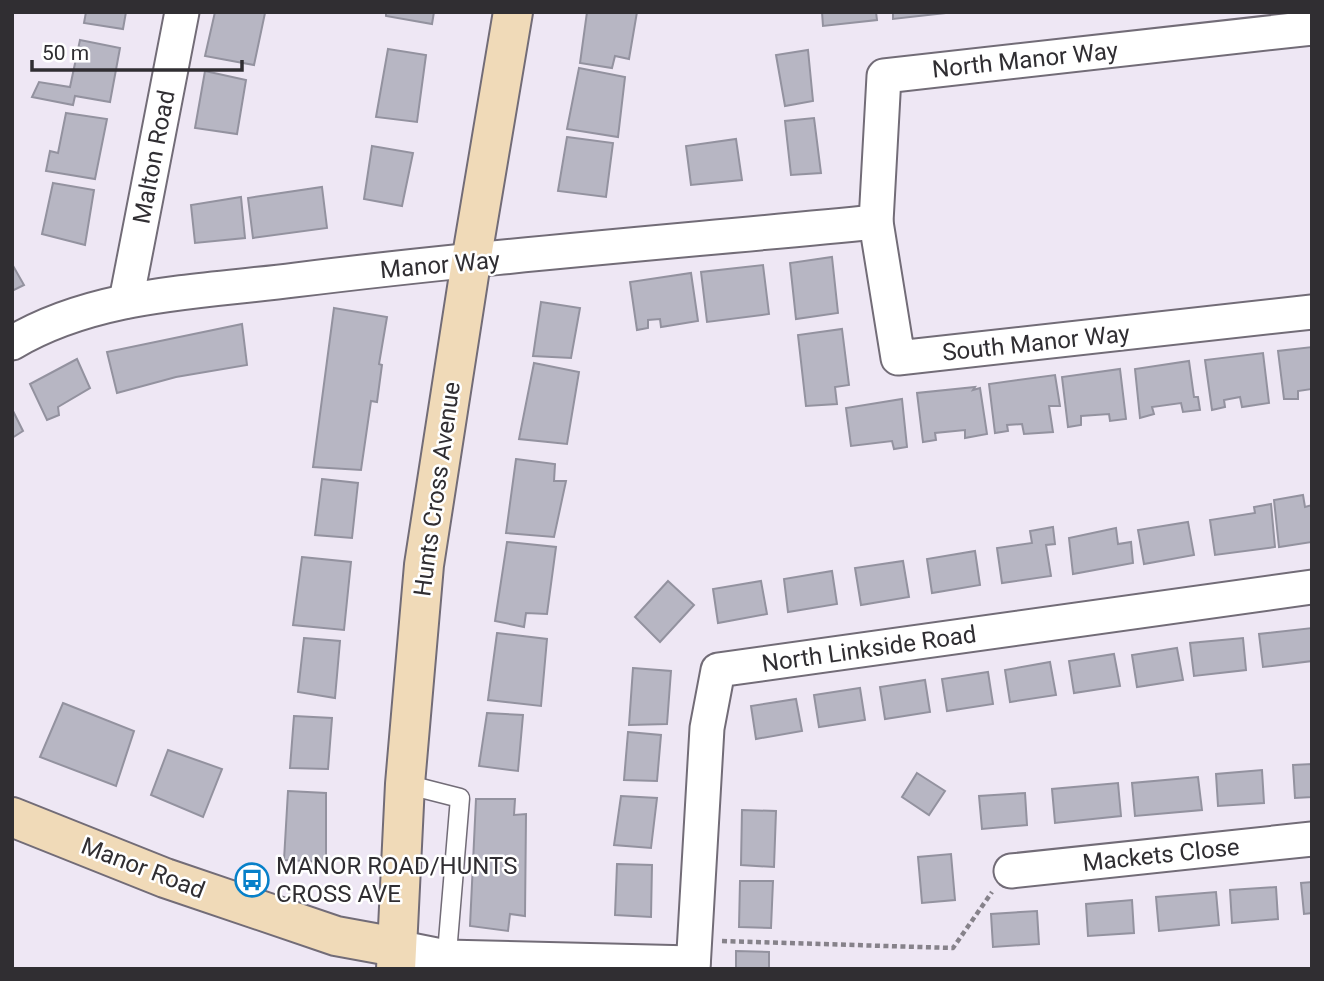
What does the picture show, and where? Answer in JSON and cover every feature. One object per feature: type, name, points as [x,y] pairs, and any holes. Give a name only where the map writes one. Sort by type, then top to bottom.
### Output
[{"type":"street","name":"Malton Road","points":[[127,301],[182,12]]},
{"type":"street","name":"Hunts Cross Avenue","points":[[396,958],[405,784],[424,565],[513,12]]},
{"type":"street","name":"North Manor Way","points":[[876,222],[884,76],[1312,29]]},
{"type":"street","name":"Manor Way","points":[[12,343],[73,314],[127,301],[381,270],[876,222]]},
{"type":"street","name":"South Manor Way","points":[[876,222],[898,358],[1312,312]]},
{"type":"street","name":"North Linkside Road","points":[[693,957],[708,728],[718,670],[1312,587]]},
{"type":"street","name":"Manor Road","points":[[14,823],[396,958]]},
{"type":"street","name":"Mackets Close","points":[[1011,871],[1312,839]]},
{"type":"street","points":[[396,958],[446,963],[693,957]]},
{"type":"lane","points":[[405,784],[460,797],[446,963]]},
{"type":"path","points":[[693,957],[953,948],[986,898],[1011,871]]},
{"type":"building","points":[[86,12],[126,12],[123,29],[84,23]]},
{"type":"building","points":[[215,12],[265,13],[254,65],[205,56]]},
{"type":"building","points":[[386,12],[434,12],[432,24],[386,16]]},
{"type":"building","points":[[587,12],[637,12],[629,59],[615,56],[612,68],[580,63]]},
{"type":"building","points":[[822,12],[876,12],[877,20],[823,26]]},
{"type":"building","points":[[893,12],[945,12],[945,13],[893,19]]},
{"type":"building","points":[[80,40],[120,48],[110,102],[75,96],[73,105],[32,97],[39,82],[70,87]]},
{"type":"building","points":[[388,49],[426,55],[417,122],[376,117]]},
{"type":"building","points":[[808,50],[813,101],[785,106],[776,55]]},
{"type":"building","points":[[579,68],[625,77],[618,137],[567,129]]},
{"type":"building","points":[[205,71],[246,80],[237,134],[195,128]]},
{"type":"building","points":[[66,113],[107,119],[95,179],[46,171],[50,151],[58,153]]},
{"type":"building","points":[[814,118],[821,173],[791,175],[785,121]]},
{"type":"building","points":[[567,137],[613,143],[606,197],[558,191]]},
{"type":"building","points":[[736,139],[742,180],[691,185],[686,146]]},
{"type":"building","points":[[372,146],[413,153],[402,206],[364,199]]},
{"type":"building","points":[[53,183],[94,190],[85,245],[42,234]]},
{"type":"building","points":[[322,187],[327,228],[253,238],[248,198]]},
{"type":"building","points":[[241,197],[245,238],[195,243],[191,205]]},
{"type":"building","points":[[832,257],[838,313],[796,319],[790,263]]},
{"type":"building","points":[[12,264],[24,285],[12,291]]},
{"type":"building","points":[[763,265],[769,314],[707,322],[701,272]]},
{"type":"building","points":[[691,273],[698,321],[661,327],[660,319],[648,320],[648,328],[637,330],[630,282]]},
{"type":"building","points":[[541,302],[580,308],[571,358],[533,356]]},
{"type":"building","points":[[334,308],[387,317],[379,364],[382,365],[377,402],[371,401],[361,470],[313,467]]},
{"type":"building","points":[[242,324],[247,365],[176,377],[117,393],[107,352]]},
{"type":"building","points":[[842,329],[849,385],[835,387],[837,404],[806,406],[798,335]]},
{"type":"building","points":[[1312,347],[1312,389],[1298,391],[1298,399],[1284,399],[1278,351]]},
{"type":"building","points":[[1263,353],[1269,403],[1242,407],[1240,397],[1224,400],[1225,407],[1212,410],[1205,360]]},
{"type":"building","points":[[77,359],[90,388],[58,407],[59,415],[47,420],[30,384]]},
{"type":"building","points":[[1189,361],[1194,397],[1198,397],[1200,410],[1183,412],[1181,403],[1152,407],[1154,414],[1140,418],[1135,369]]},
{"type":"building","points":[[534,363],[579,372],[567,444],[519,439]]},
{"type":"building","points":[[1120,369],[1126,419],[1110,421],[1109,414],[1081,416],[1081,425],[1068,427],[1062,377]]},
{"type":"building","points":[[1055,375],[1060,406],[1049,406],[1053,432],[1024,434],[1022,424],[1007,425],[1008,431],[995,433],[989,384]]},
{"type":"building","points":[[975,387],[973,390],[980,388],[987,434],[965,438],[965,430],[935,433],[936,440],[923,442],[917,393]]},
{"type":"building","points":[[902,399],[907,447],[894,449],[892,441],[851,446],[846,408]]},
{"type":"building","points":[[12,409],[23,431],[12,438]]},
{"type":"building","points":[[516,459],[555,464],[554,481],[566,481],[554,537],[506,533]]},
{"type":"building","points":[[322,479],[358,483],[352,538],[315,535]]},
{"type":"building","points":[[1303,495],[1305,507],[1312,505],[1312,542],[1279,547],[1274,500]]},
{"type":"building","points":[[1271,504],[1275,547],[1215,555],[1210,520],[1255,513],[1254,507]]},
{"type":"building","points":[[1188,522],[1194,555],[1144,564],[1138,530]]},
{"type":"building","points":[[1053,527],[1055,544],[1046,545],[1051,576],[1002,583],[997,548],[1032,543],[1030,531]]},
{"type":"building","points":[[1116,528],[1118,544],[1131,542],[1133,563],[1073,574],[1069,538]]},
{"type":"building","points":[[507,542],[556,547],[547,614],[526,613],[524,627],[495,621]]},
{"type":"building","points":[[975,551],[980,585],[932,593],[927,559]]},
{"type":"building","points":[[302,557],[351,562],[344,630],[293,625]]},
{"type":"building","points":[[903,561],[909,597],[861,605],[855,568]]},
{"type":"building","points":[[832,571],[837,604],[788,612],[784,579]]},
{"type":"building","points":[[668,581],[694,605],[660,642],[635,617]]},
{"type":"building","points":[[761,581],[767,614],[718,623],[713,589]]},
{"type":"building","points":[[1312,628],[1312,661],[1263,667],[1259,634]]},
{"type":"building","points":[[497,633],[547,639],[541,706],[488,700]]},
{"type":"building","points":[[304,638],[340,641],[335,698],[298,692]]},
{"type":"building","points":[[1243,638],[1246,670],[1194,676],[1190,643]]},
{"type":"building","points":[[1177,648],[1183,680],[1137,687],[1132,655]]},
{"type":"building","points":[[1114,654],[1120,686],[1074,693],[1069,661]]},
{"type":"building","points":[[1050,662],[1056,695],[1010,702],[1005,670]]},
{"type":"building","points":[[633,668],[671,671],[667,724],[629,725]]},
{"type":"building","points":[[988,672],[993,704],[947,711],[942,679]]},
{"type":"building","points":[[925,680],[930,712],[885,719],[880,687]]},
{"type":"building","points":[[860,688],[865,720],[819,727],[814,695]]},
{"type":"building","points":[[796,699],[802,731],[756,739],[751,706]]},
{"type":"building","points":[[63,703],[134,731],[116,786],[40,757]]},
{"type":"building","points":[[487,713],[523,715],[518,771],[479,766]]},
{"type":"building","points":[[294,716],[332,718],[328,769],[290,768]]},
{"type":"building","points":[[628,732],[661,735],[657,781],[624,780]]},
{"type":"building","points":[[168,750],[222,769],[203,817],[151,795]]},
{"type":"building","points":[[1312,764],[1312,797],[1295,798],[1293,765]]},
{"type":"building","points":[[1262,770],[1264,803],[1218,806],[1216,774]]},
{"type":"building","points":[[917,773],[945,791],[929,815],[902,797]]},
{"type":"building","points":[[1198,777],[1202,810],[1135,816],[1132,783]]},
{"type":"building","points":[[1118,783],[1121,816],[1055,823],[1052,789]]},
{"type":"building","points":[[288,791],[326,793],[326,862],[284,860]]},
{"type":"building","points":[[1025,793],[1027,825],[982,829],[979,796]]},
{"type":"building","points":[[621,796],[657,798],[651,848],[614,845]]},
{"type":"building","points":[[476,799],[515,799],[514,815],[526,814],[525,916],[510,914],[508,931],[470,926]]},
{"type":"building","points":[[742,810],[776,811],[774,867],[741,865]]},
{"type":"building","points":[[951,854],[955,900],[922,903],[918,857]]},
{"type":"building","points":[[617,864],[652,865],[651,917],[615,915]]},
{"type":"building","points":[[740,881],[773,881],[771,928],[739,927]]},
{"type":"building","points":[[1312,882],[1312,913],[1304,914],[1301,883]]},
{"type":"building","points":[[1276,887],[1278,919],[1232,923],[1230,890]]},
{"type":"building","points":[[1216,892],[1219,925],[1159,931],[1156,897]]},
{"type":"building","points":[[1132,900],[1134,933],[1088,936],[1086,904]]},
{"type":"building","points":[[1037,911],[1039,944],[993,947],[991,914]]},
{"type":"building","points":[[736,951],[769,952],[769,969],[736,969]]},
{"type":"place","name":"MANOR ROAD/HUNTS CROSS AVE","points":[[252,880]]}]
